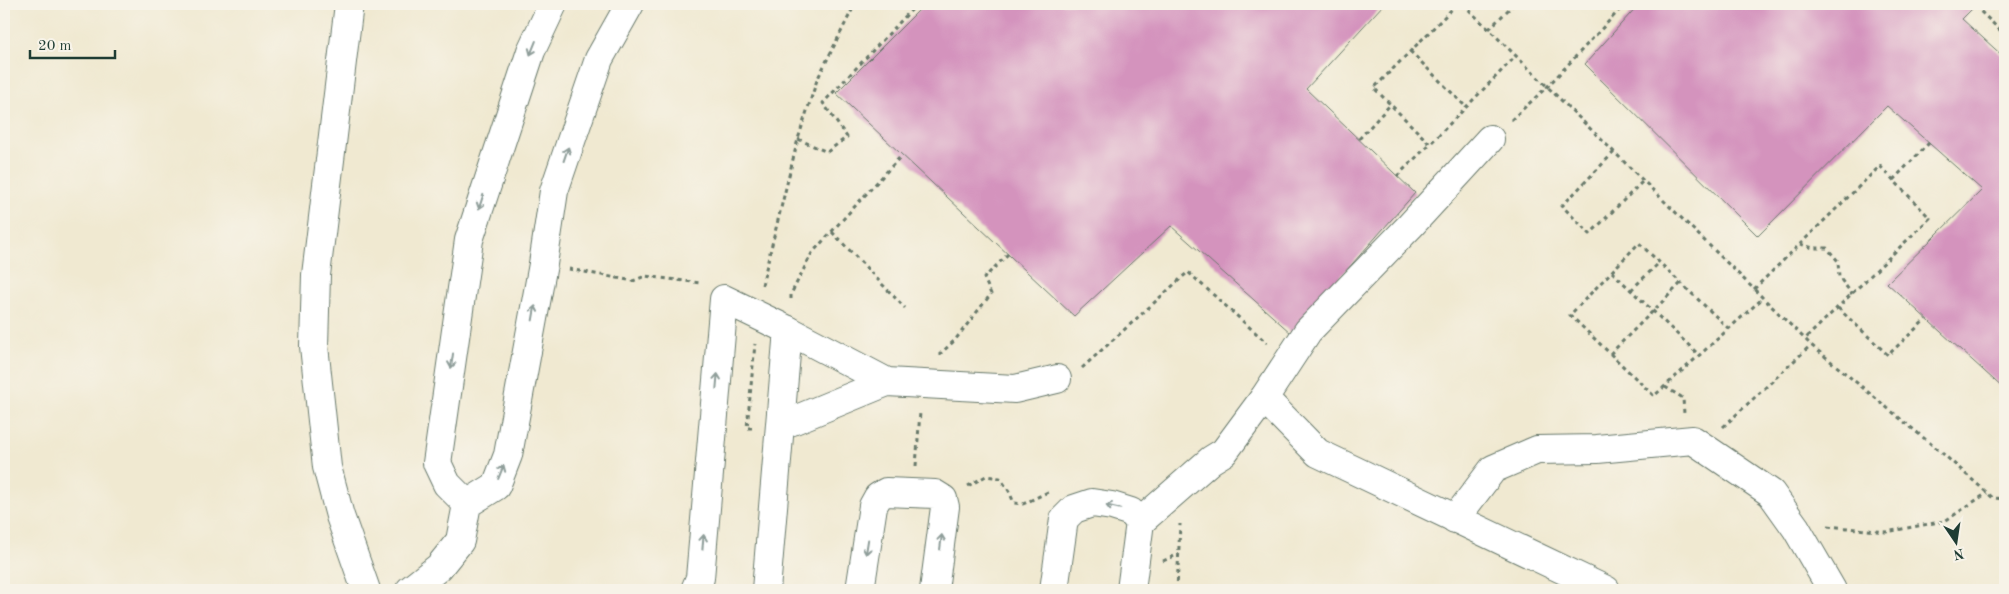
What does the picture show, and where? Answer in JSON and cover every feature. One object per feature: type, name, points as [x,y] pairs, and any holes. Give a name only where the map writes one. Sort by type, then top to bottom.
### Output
[{"type":"lane","points":[[349,4],[316,275],[314,346],[327,467],[340,516],[366,590]]},
{"type":"lane","points":[[467,504],[447,484],[437,462],[469,240],[532,51],[553,4]]},
{"type":"lane","points":[[410,590],[439,567],[460,541],[467,504],[496,486],[508,455],[543,264],[554,191],[599,58],[630,4]]},
{"type":"lane","points":[[1131,590],[1150,514],[1211,460],[1224,452],[1264,398],[1308,331],[1410,226],[1490,139]]},
{"type":"lane","points":[[695,590],[700,578],[723,296],[788,330],[906,383]]},
{"type":"lane","points":[[766,590],[788,330]]},
{"type":"lane","points":[[780,426],[906,383],[1015,388],[1057,380]]},
{"type":"lane","points":[[1264,398],[1318,453],[1606,590]]},
{"type":"lane","points":[[1455,519],[1493,469],[1537,450],[1597,449],[1693,440],[1771,493],[1796,528],[1832,590]]},
{"type":"lane","points":[[860,590],[873,506],[878,497],[886,492],[935,494],[943,499],[945,506],[934,590]]},
{"type":"lane","points":[[1054,590],[1064,519],[1074,508],[1092,503],[1112,506],[1131,512],[1150,514]]},
{"type":"path","points":[[543,264],[633,281],[646,276],[740,301],[759,295],[798,139],[817,80],[855,4]]},
{"type":"path","points":[[798,139],[827,152],[847,136],[823,103],[917,4]]},
{"type":"path","points":[[1430,144],[1374,88],[1457,4]]},
{"type":"path","points":[[1464,4],[1805,340],[1942,453],[1993,498],[2005,499]]},
{"type":"path","points":[[1489,29],[1514,4]]},
{"type":"path","points":[[1490,139],[1547,86],[1625,4]]},
{"type":"path","points":[[1976,6],[2005,35]]},
{"type":"path","points":[[1999,28],[2005,21]]},
{"type":"path","points":[[1410,52],[1466,107]]},
{"type":"path","points":[[1397,176],[1516,56]]},
{"type":"path","points":[[1358,139],[1390,105]]},
{"type":"path","points":[[1893,180],[1929,142]]},
{"type":"path","points":[[1614,152],[1562,206],[1584,229],[1590,234],[1643,181]]},
{"type":"path","points":[[788,330],[791,294],[812,253],[902,155]]},
{"type":"path","points":[[1754,289],[1880,166],[1930,218],[1805,340]]},
{"type":"path","points":[[832,232],[905,308]]},
{"type":"path","points":[[1729,329],[1640,244],[1570,315],[1654,396],[1699,355],[1729,329],[1763,298]]},
{"type":"path","points":[[1800,244],[1813,248],[1827,248],[1838,262],[1839,277],[1852,294]]},
{"type":"path","points":[[916,472],[906,383],[955,340],[991,294],[984,278],[1008,254]]},
{"type":"path","points":[[1631,290],[1659,263]]},
{"type":"path","points":[[1057,380],[1081,368],[1188,272],[1288,362]]},
{"type":"path","points":[[1612,272],[1699,355]]},
{"type":"path","points":[[755,281],[763,278]]},
{"type":"path","points":[[1610,354],[1681,283]]},
{"type":"path","points":[[1838,308],[1888,354],[1926,319]]},
{"type":"path","points":[[755,343],[747,428],[780,426]]},
{"type":"path","points":[[1693,440],[1718,432],[1811,345]]},
{"type":"path","points":[[962,481],[968,486],[986,476],[1000,478],[1009,491],[1014,503],[1023,504],[1051,491]]},
{"type":"path","points":[[1796,528],[1833,525],[1886,532],[1945,521],[1987,493]]},
{"type":"path","points":[[1150,514],[1182,502],[1176,590]]},
{"type":"building","points":[[925,4],[1384,4],[1306,89],[1415,193],[1291,333],[1171,226],[1074,316],[836,93]]},
{"type":"building","points":[[1639,4],[1977,4],[1962,19],[2005,58],[2005,390],[1887,283],[1982,190],[1887,106],[1758,236],[1585,64]]}]
